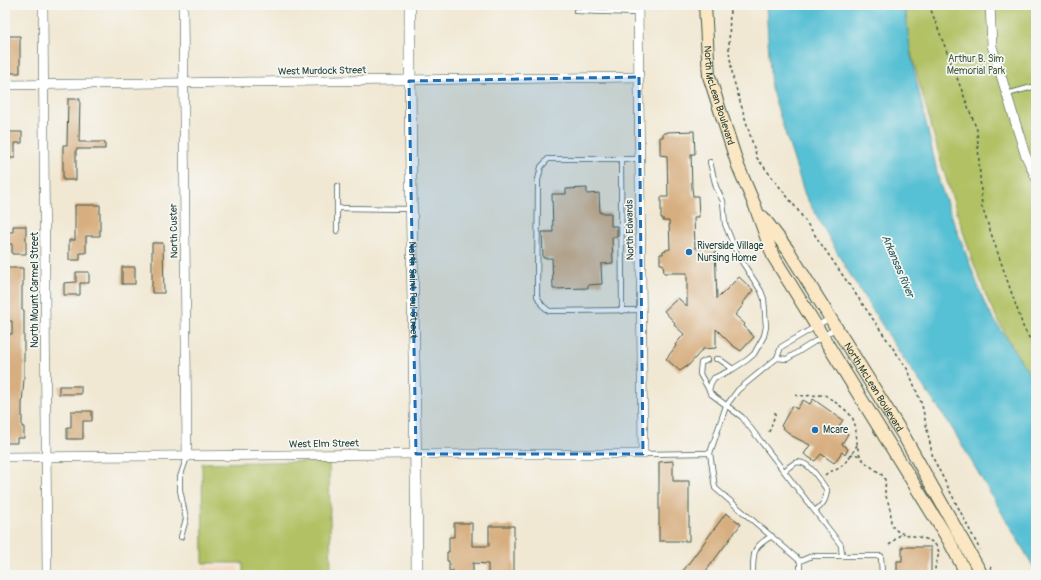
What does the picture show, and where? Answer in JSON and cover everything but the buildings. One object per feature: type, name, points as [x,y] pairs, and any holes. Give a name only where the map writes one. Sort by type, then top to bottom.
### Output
[{"type":"main road","name":"North McLean Boulevard","points":[[705,5],[708,76],[738,166],[755,206],[773,256],[948,539],[967,575]]},
{"type":"main road","name":"North McLean Boulevard","points":[[755,206],[788,250],[986,570]]},
{"type":"street","name":"North Mount Carmel Street","points":[[43,5],[47,575]]},
{"type":"street","name":"North Custer","points":[[183,5],[187,457]]},
{"type":"street","name":"North Saint Paul Street","points":[[410,5],[409,81],[416,454],[416,575]]},
{"type":"street","points":[[990,5],[992,46],[1026,154],[1036,178]]},
{"type":"street","name":"North Edwards","points":[[638,9],[643,454]]},
{"type":"street","name":"West Murdock Street","points":[[5,85],[639,77]]},
{"type":"street","name":"West Elm Street","points":[[5,457],[643,454]]},
{"type":"lane","points":[[576,11],[638,9]]},
{"type":"lane","points":[[1007,94],[1036,86]]},
{"type":"lane","points":[[640,159],[548,159],[541,167],[538,180],[537,296],[542,305],[549,311],[642,310]]},
{"type":"lane","points":[[621,159],[622,310]]},
{"type":"lane","points":[[709,390],[714,378],[734,369],[754,354],[764,336],[766,327],[764,299],[758,285],[737,254],[725,224],[723,200],[716,187],[710,162]]},
{"type":"lane","points":[[337,186],[338,231]]},
{"type":"lane","points":[[337,208],[412,209]]},
{"type":"lane","points":[[800,575],[800,561],[715,488],[710,453],[726,406],[738,390],[777,358],[780,347],[815,326],[833,323]]},
{"type":"lane","points":[[777,358],[787,359],[822,337],[833,323]]},
{"type":"lane","points":[[716,359],[719,359],[734,369]]},
{"type":"lane","points":[[707,360],[701,363],[700,374],[713,397],[742,417],[842,545],[842,556]]},
{"type":"lane","points":[[643,454],[710,453]]},
{"type":"lane","points":[[181,538],[186,519],[180,490],[180,477],[187,457]]},
{"type":"lane","points":[[784,471],[795,463],[808,464],[828,490],[826,500],[822,506],[815,511]]},
{"type":"lane","points":[[752,575],[756,548],[772,536]]},
{"type":"lane","points":[[800,561],[812,556],[881,556],[882,575]]},
{"type":"path","points":[[730,5],[729,51],[733,78],[757,158],[797,209],[908,370],[922,405],[933,458],[983,554]]},
{"type":"path","points":[[929,5],[977,130],[982,207],[1024,329],[1036,349]]},
{"type":"path","points":[[796,394],[798,396],[825,395],[851,414],[854,420],[857,445],[861,456],[866,464],[882,474],[886,480],[885,493],[890,509],[892,525],[897,531],[925,538],[935,544],[939,552],[936,575]]},
{"type":"path","points":[[769,432],[775,415],[775,410]]},
{"type":"path","points":[[824,474],[839,469],[857,445]]},
{"type":"path","points":[[850,455],[854,454],[861,456]]},
{"type":"path","points":[[889,545],[902,533]]},
{"type":"path","points":[[986,570],[996,575]]},
{"type":"highlighted area","points":[[639,77],[643,454],[416,454],[409,81]]},
{"type":"shaded area","points":[[203,567],[238,567],[238,575],[203,575]]},
{"type":"green space","name":"Arthur B. Sim Memorial Park","points":[[905,5],[1036,5],[1036,392],[989,303],[972,259],[943,169],[910,49]]},
{"type":"green space","points":[[329,461],[331,575],[243,575],[243,563],[203,563],[202,463]]},
{"type":"water","name":"Arkansas River","points":[[766,5],[904,5],[911,56],[940,185],[986,307],[1036,384],[1036,571],[949,423],[901,355],[846,268],[805,195],[771,88]]},
{"type":"place","name":"Riverside Village Nursing Home","points":[[689,252]]},
{"type":"place","name":"Mcare","points":[[815,430]]}]
